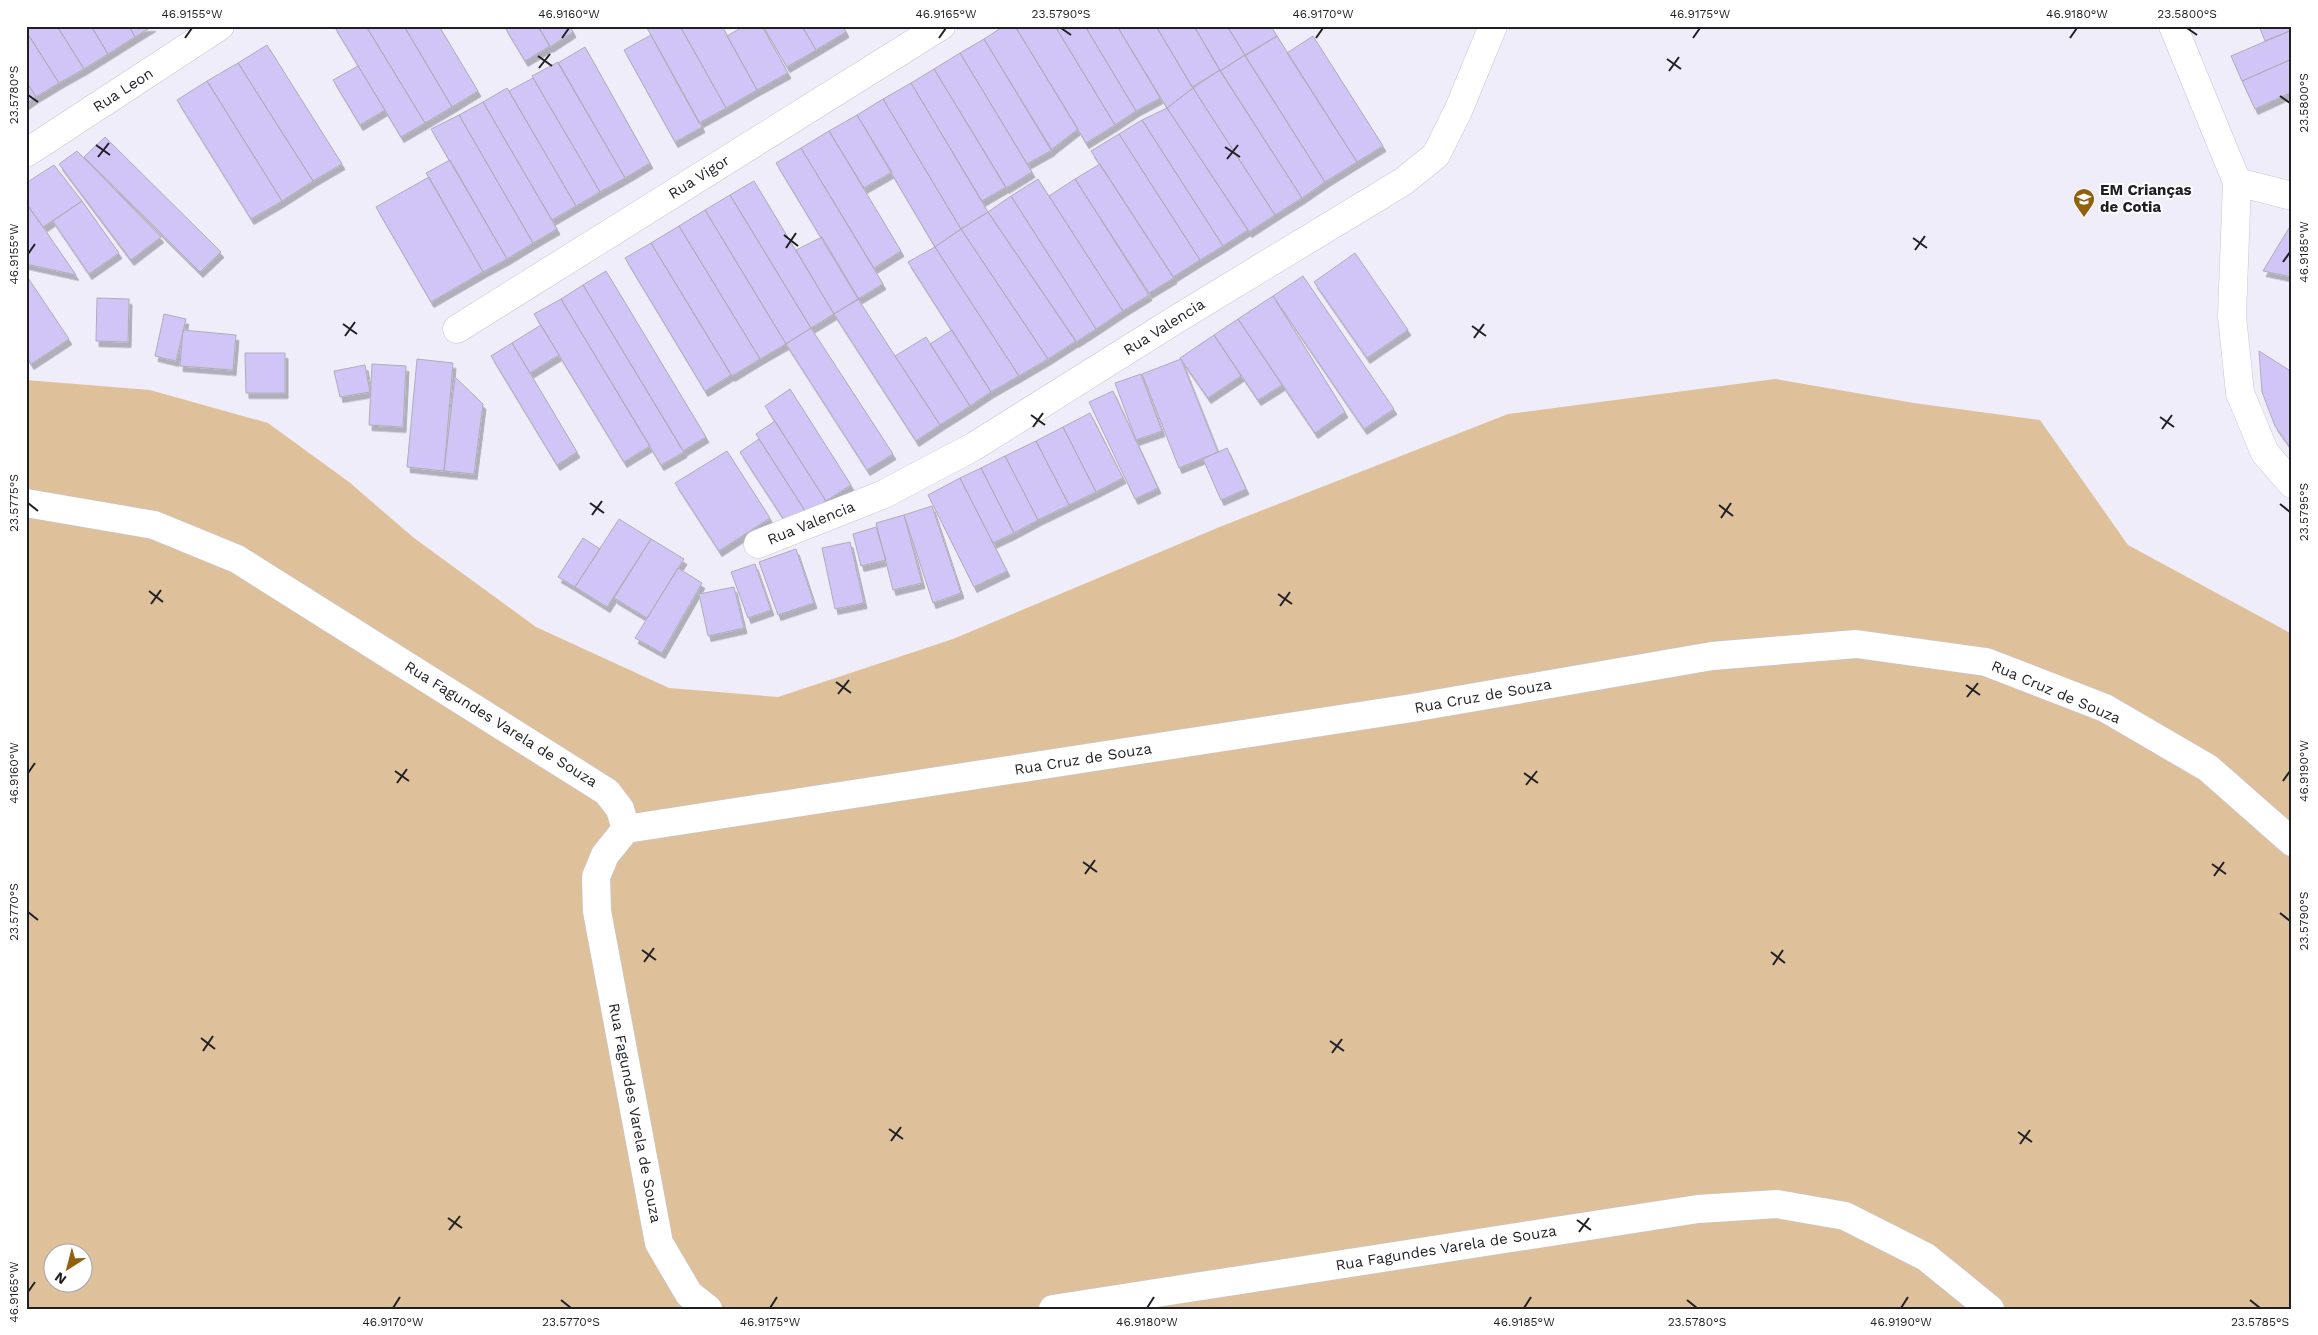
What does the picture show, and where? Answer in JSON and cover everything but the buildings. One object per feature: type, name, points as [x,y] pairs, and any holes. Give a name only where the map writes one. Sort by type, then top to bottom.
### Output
[{"type":"street","name":"Rua Leon","points":[[26,153],[220,26]]},
{"type":"street","name":"Rua Vigor","points":[[457,329],[941,26]]},
{"type":"street","name":"Rua Valencia","points":[[758,544],[882,495],[973,447],[1180,317],[1404,181],[1436,155],[1458,111],[1492,26]]},
{"type":"street","points":[[2173,26],[2238,182],[2232,316],[2240,393],[2266,453],[2292,484]]},
{"type":"street","points":[[2238,182],[2292,196]]},
{"type":"street","name":"Rua Fagundes Varela de Souza","points":[[26,503],[154,525],[237,559],[608,792],[620,809],[626,829],[605,855],[596,877],[597,911],[659,1243],[689,1294],[708,1309]]},
{"type":"street","name":"Rua Cruz de Souza","points":[[626,829],[1412,708],[1712,656],[1856,644],[1986,662],[2105,708],[2208,768],[2292,842]]},
{"type":"street","name":"Rua Fagundes Varela de Souza","points":[[1053,1309],[1698,1209],[1777,1204],[1845,1216],[1926,1257],[1990,1309]]},
{"type":"shaded area","points":[[1775,379],[1914,403],[2040,420],[2128,545],[2292,634],[2292,1309],[26,1309],[26,380],[150,390],[268,423],[349,482],[414,538],[536,627],[669,688],[778,697],[953,639],[1222,526],[1508,414]]},
{"type":"place","name":"EM Crianças de Cotia","points":[[2084,218]]}]
